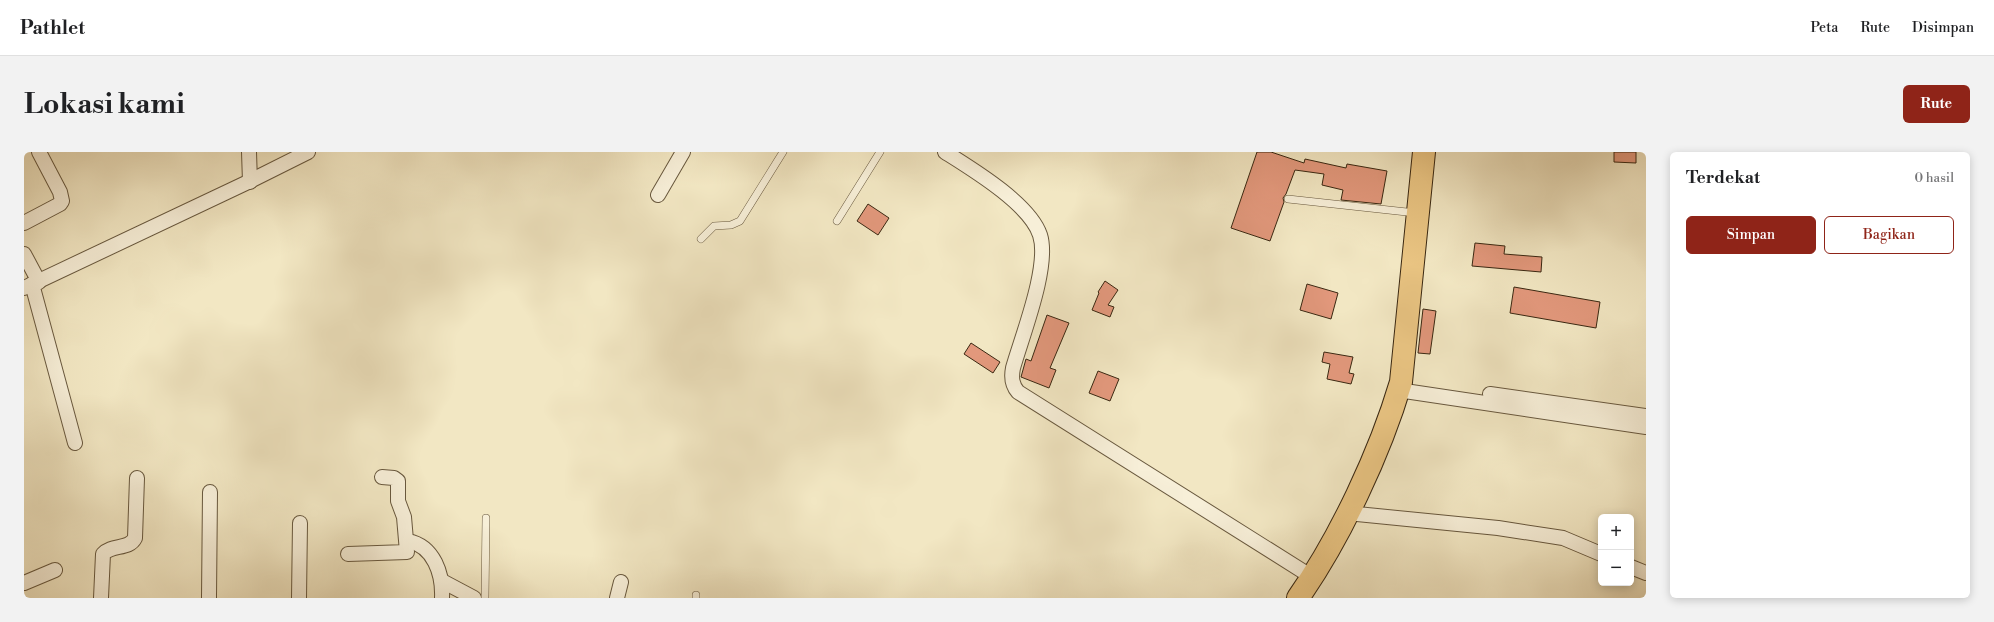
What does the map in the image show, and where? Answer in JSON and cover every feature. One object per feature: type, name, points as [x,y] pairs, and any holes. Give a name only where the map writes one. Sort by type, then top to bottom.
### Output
[{"type":"highway","points":[[1298,598],[1312,577],[1370,465],[1400,386],[1424,152]]},
{"type":"street","points":[[24,223],[60,204],[62,201],[60,192],[39,152]]},
{"type":"street","points":[[248,152],[250,182]]},
{"type":"street","points":[[32,285],[250,182],[308,152]]},
{"type":"street","points":[[658,195],[683,152]]},
{"type":"street","points":[[945,152],[974,170],[1020,206],[1035,224],[1040,236],[1041,261],[1038,280],[1012,368],[1012,381],[1018,392],[1312,577]]},
{"type":"street","points":[[24,254],[75,443]]},
{"type":"street","points":[[1400,386],[1569,410],[1646,416]]},
{"type":"street","points":[[1569,410],[1646,427]]},
{"type":"street","points":[[348,554],[406,553],[408,550],[404,517],[398,501],[398,482],[394,478],[382,477]]},
{"type":"street","points":[[102,598],[103,554],[113,548],[129,545],[136,538],[137,478]]},
{"type":"street","points":[[209,598],[210,492]]},
{"type":"street","points":[[1347,512],[1498,528],[1563,538],[1598,553]]},
{"type":"street","points":[[299,598],[300,523]]},
{"type":"street","points":[[408,541],[418,543],[426,548],[437,567],[442,581],[442,598]]},
{"type":"street","points":[[1634,568],[1646,573]]},
{"type":"street","points":[[24,583],[55,570]]},
{"type":"street","points":[[442,581],[474,598]]},
{"type":"street","points":[[617,598],[621,582]]},
{"type":"lane","points":[[701,239],[714,226],[730,225],[740,221],[783,152]]},
{"type":"lane","points":[[837,221],[880,152]]},
{"type":"lane","points":[[1288,199],[1418,214]]},
{"type":"lane","points":[[485,598],[486,518]]},
{"type":"building","points":[[1257,152],[1271,152],[1304,163],[1305,159],[1346,168],[1347,164],[1387,171],[1381,204],[1341,200],[1343,190],[1322,185],[1324,174],[1295,170],[1283,198],[1284,202],[1270,241],[1231,228]]},
{"type":"building","points":[[1614,152],[1636,152],[1636,163],[1614,162]]},
{"type":"building","points":[[868,204],[889,218],[878,235],[857,221]]},
{"type":"building","points":[[1475,243],[1505,246],[1504,254],[1542,257],[1541,272],[1472,266]]},
{"type":"building","points":[[1105,281],[1118,290],[1108,305],[1114,307],[1110,317],[1092,310],[1099,293],[1098,292]]},
{"type":"building","points":[[1307,284],[1338,293],[1331,319],[1300,310]]},
{"type":"building","points":[[1514,287],[1600,302],[1596,328],[1510,313]]},
{"type":"building","points":[[1423,309],[1436,311],[1430,354],[1418,353]]},
{"type":"building","points":[[1047,315],[1069,323],[1050,368],[1056,370],[1049,388],[1021,377],[1026,359],[1031,361]]},
{"type":"building","points":[[971,343],[1000,362],[993,373],[964,354]]},
{"type":"building","points":[[1324,352],[1353,357],[1349,373],[1354,374],[1351,384],[1327,379],[1330,364],[1322,362]]},
{"type":"building","points":[[1098,371],[1119,379],[1110,401],[1089,393]]}]
